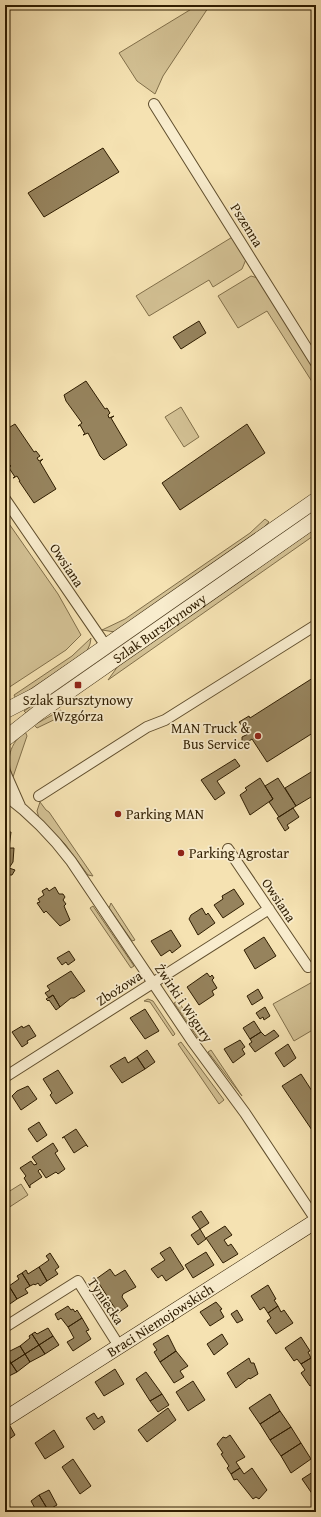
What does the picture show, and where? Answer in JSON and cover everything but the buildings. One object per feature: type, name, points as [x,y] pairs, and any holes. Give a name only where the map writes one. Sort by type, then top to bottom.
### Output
[{"type":"main road","name":"Szlak Bursztynowy","points":[[5,711],[36,695],[316,500]]},
{"type":"main road","name":"Szlak Bursztynowy","points":[[5,740],[38,713],[316,519]]},
{"type":"main road","name":"Braci Niemojowskich","points":[[5,1419],[316,1221]]},
{"type":"street","name":"Pszenna","points":[[154,104],[316,363]]},
{"type":"street","name":"Owsiana","points":[[5,500],[106,646]]},
{"type":"street","points":[[39,796],[146,727],[165,720],[316,624]]},
{"type":"street","name":"Żwirki i Wigury","points":[[5,772],[21,807]]},
{"type":"street","name":"Żwirki i Wigury","points":[[5,795],[21,807],[62,850],[192,1041],[245,1113],[316,1221]]},
{"type":"street","name":"Owsiana","points":[[228,849],[308,967]]},
{"type":"street","name":"Zbożowa","points":[[5,1077],[269,909]]},
{"type":"street","name":"Tyniecka","points":[[5,1327],[78,1281],[119,1346]]},
{"type":"shaded area","points":[[198,5],[210,5],[163,76],[155,94],[137,81],[119,53]]},
{"type":"shaded area","points":[[234,236],[247,257],[242,269],[213,287],[209,280],[149,316],[136,296]]},
{"type":"shaded area","points":[[251,276],[261,279],[316,369],[316,388],[267,311],[238,328],[218,296]]},
{"type":"shaded area","points":[[181,407],[199,437],[184,447],[165,417]]},
{"type":"shaded area","points":[[316,509],[316,511],[26,713],[24,711]]},
{"type":"shaded area","points":[[5,518],[58,594],[81,635],[66,650],[5,690]]},
{"type":"shaded area","points":[[265,519],[269,522],[263,528],[115,632],[102,630],[125,619],[250,533]]},
{"type":"shaded area","points":[[316,528],[316,534],[108,680],[118,666]]},
{"type":"shaded area","points":[[91,638],[87,651],[16,699],[14,695],[72,656]]},
{"type":"shaded area","points":[[61,710],[64,715],[37,728],[34,725]]},
{"type":"shaded area","points":[[25,731],[27,736],[13,777],[9,764],[10,752],[16,741]]},
{"type":"shaded area","points":[[40,802],[49,812],[93,876],[88,875],[65,844],[39,818],[37,811]]},
{"type":"shaded area","points":[[111,903],[135,940],[132,941],[109,908]]},
{"type":"shaded area","points":[[93,906],[134,966],[131,968],[90,908]]},
{"type":"shaded area","points":[[316,980],[316,1028],[294,1041],[273,1004]]},
{"type":"shaded area","points":[[148,999],[153,1001],[175,1034],[173,1036],[150,1002],[144,1001]]},
{"type":"shaded area","points":[[178,1001],[201,1035],[198,1038],[174,1003]]},
{"type":"shaded area","points":[[181,1042],[224,1100],[219,1104],[178,1044]]},
{"type":"shaded area","points":[[211,1050],[242,1096],[208,1052]]},
{"type":"shaded area","points":[[21,1184],[28,1195],[5,1210],[5,1194]]},
{"type":"place","name":"Szlak Bursztynowy Wzgórza","points":[[78,685]]},
{"type":"place","name":"MAN Truck & Bus Service","points":[[258,736]]},
{"type":"place","name":"Parking MAN","points":[[118,814]]},
{"type":"place","name":"Parking Agrostar","points":[[181,853]]}]
